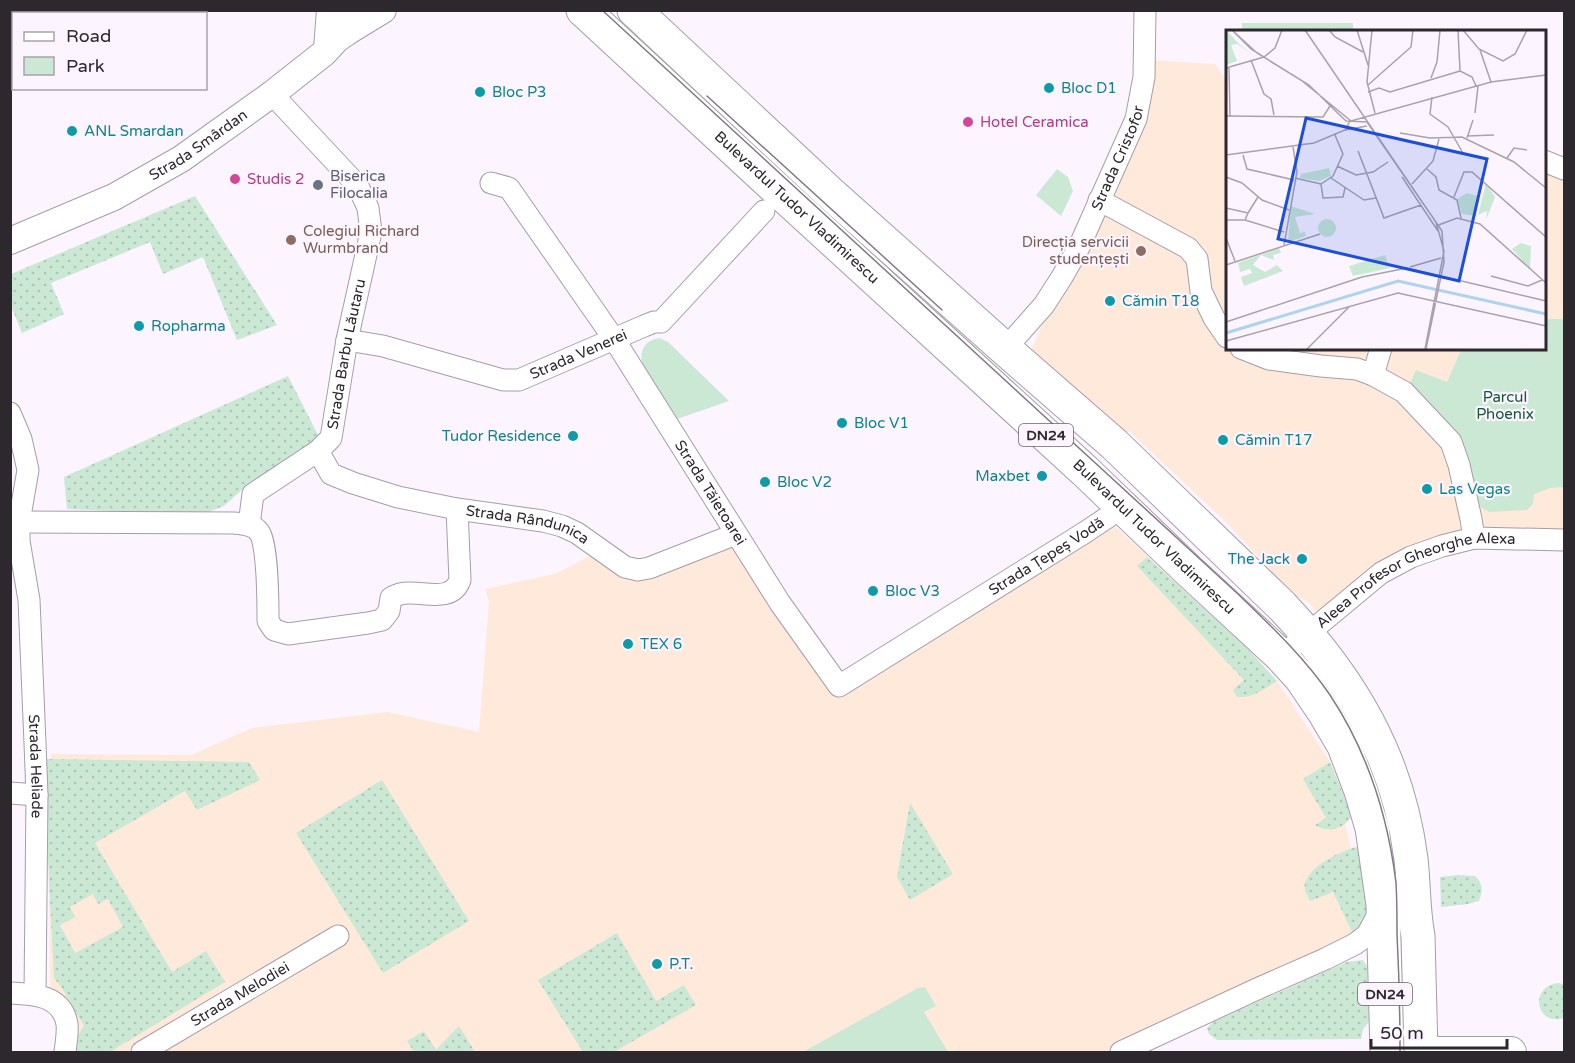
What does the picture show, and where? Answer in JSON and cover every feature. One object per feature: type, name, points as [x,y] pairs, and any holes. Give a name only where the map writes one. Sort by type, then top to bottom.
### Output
[{"type":"main road","name":"Bulevardul Tudor Vladimirescu","points":[[584,10],[1123,507],[1281,656],[1301,678],[1344,746],[1372,828],[1383,905],[1387,1052]]},
{"type":"main road","name":"DN24","points":[[634,10],[822,185],[1005,350],[1114,444],[1308,633],[1342,678],[1374,732],[1386,758],[1396,791],[1411,858],[1418,936],[1423,1053]]},
{"type":"main road","points":[[1369,1053],[1407,1053]]},
{"type":"main road","points":[[1423,1053],[1511,1053]]},
{"type":"street","points":[[327,49],[330,10]]},
{"type":"street","name":"Strada Smârdan","points":[[10,241],[114,197],[181,159],[272,94],[327,49],[352,21],[383,10]]},
{"type":"street","name":"Strada Cristofor","points":[[1005,350],[1044,305],[1062,277],[1079,247],[1136,119],[1144,77],[1145,10]]},
{"type":"street","name":"Strada Barbu Lăutaru","points":[[249,525],[253,494],[318,451],[331,438],[347,340],[371,232],[368,208],[358,186],[272,94]]},
{"type":"street","points":[[1545,161],[1564,169]]},
{"type":"street","name":"Strada Tăietoarei","points":[[491,183],[509,188],[614,339],[780,603],[839,686],[969,605]]},
{"type":"street","points":[[1099,200],[1188,248],[1197,259],[1201,291],[1214,318],[1226,336]]},
{"type":"street","name":"Strada Venerei","points":[[347,340],[383,346],[503,380],[528,376],[644,326],[661,322],[764,211]]},
{"type":"street","points":[[1246,350],[1269,359],[1357,369],[1404,392],[1451,442],[1472,519],[1474,538]]},
{"type":"street","points":[[1373,375],[1380,350]]},
{"type":"street","name":"Strada Heliade","points":[[10,413],[21,440],[28,470],[16,535],[29,600],[37,795],[35,994]]},
{"type":"street","name":"Strada Rândunica","points":[[318,451],[331,474],[352,483],[398,497],[562,526],[577,533],[620,565],[633,570],[648,568],[736,534]]},
{"type":"street","name":"Strada Țepeș Vodă","points":[[969,605],[1123,507]]},
{"type":"street","points":[[16,535],[234,523],[249,525],[261,533],[265,548],[268,621],[274,630],[288,634],[368,624],[382,620],[389,611],[391,598],[401,594],[441,594],[454,591],[460,580],[457,509]]},
{"type":"street","name":"Aleea Profesor Gheorghe Alexa","points":[[1281,656],[1381,573],[1411,556],[1474,538],[1564,540]]},
{"type":"street","points":[[10,793],[37,795]]},
{"type":"street","points":[[1121,1053],[1355,944],[1367,935],[1383,905]]},
{"type":"street","name":"Strada Melodiei","points":[[142,1053],[338,936]]},
{"type":"street","points":[[10,993],[35,994],[46,997],[58,1005],[67,1024],[65,1053]]},
{"type":"shaded area","points":[[1145,60],[1215,64],[1226,80],[1226,350],[1545,350],[1545,161],[1564,169],[1564,540],[1442,546],[1324,620],[1308,602],[1294,595],[1226,522],[1129,431],[1122,437],[1030,352],[1099,200]]},
{"type":"shaded area","points":[[1106,518],[1247,648],[1277,681],[1330,762],[1352,816],[1345,825],[1351,848],[1356,847],[1362,924],[1325,959],[1121,1052],[68,1052],[60,1003],[50,989],[48,791],[51,754],[191,755],[252,728],[387,712],[479,732],[489,601],[485,589],[555,574],[592,555],[620,566],[736,534],[839,685]]},
{"type":"green space","points":[[1242,23],[1353,23],[1353,30],[1242,30]]},
{"type":"green space","points":[[1057,169],[1068,177],[1073,191],[1061,216],[1036,195]]},
{"type":"green space","points":[[195,196],[277,325],[237,340],[203,257],[163,274],[150,242],[51,283],[64,314],[22,333],[11,306],[11,274]]},
{"type":"green space","name":"Parcul Phoenix","points":[[1545,319],[1564,319],[1564,487],[1550,488],[1534,494],[1533,504],[1527,510],[1489,512],[1474,503],[1409,386],[1416,370],[1447,382],[1461,350],[1545,350]]},
{"type":"green space","points":[[659,338],[668,342],[729,401],[677,419],[642,364],[644,347],[650,341]]},
{"type":"green space","points":[[288,376],[320,439],[246,486],[224,506],[201,515],[67,509],[64,477]]},
{"type":"green space","points":[[1147,557],[1247,648],[1277,681],[1253,694],[1237,697],[1233,690],[1244,680],[1137,566]]},
{"type":"green space","points":[[43,759],[249,762],[260,780],[197,810],[185,791],[95,843],[172,972],[206,951],[225,982],[110,1052],[73,1052],[77,1037],[84,1026],[54,978]],"holes":[[[93,894],[98,904],[108,899],[123,927],[75,953],[60,925],[75,917],[70,907]]]},
{"type":"green space","points":[[1330,762],[1352,816],[1340,827],[1331,830],[1315,825],[1326,818],[1303,779]]},
{"type":"green space","points":[[382,780],[469,921],[383,973],[296,833]]},
{"type":"green space","points":[[910,803],[953,874],[910,900],[897,877]]},
{"type":"green space","points":[[1356,847],[1361,851],[1367,908],[1364,919],[1352,932],[1333,892],[1310,901],[1305,890],[1305,883],[1308,876],[1319,865]]},
{"type":"green space","points":[[1475,876],[1478,879],[1482,887],[1479,901],[1441,907],[1440,877]]},
{"type":"green space","points":[[617,933],[656,1001],[684,985],[696,1005],[614,1052],[583,1052],[538,980]]},
{"type":"green space","points":[[1363,960],[1367,966],[1369,1022],[1363,1029],[1361,1039],[1217,1040],[1209,1034],[1207,1028],[1213,1022],[1347,962]]},
{"type":"green space","points":[[1559,983],[1564,985],[1564,1018],[1554,1019],[1547,1017],[1539,1005],[1543,991]]},
{"type":"green space","points":[[925,987],[936,1006],[924,1012],[948,1052],[803,1052],[918,988]]},
{"type":"green space","points":[[459,1026],[475,1052],[414,1052],[407,1041],[424,1031],[436,1050]]},
{"type":"tram line","points":[[602,10],[1238,594],[1286,642],[1320,681],[1355,739],[1374,785],[1388,834],[1396,883],[1400,1052]]},
{"type":"tram line","points":[[707,96],[942,310]]},
{"type":"place","name":"Bloc D1","points":[[1049,88]]},
{"type":"place","name":"Bloc P3","points":[[480,92]]},
{"type":"place","name":"Hotel Ceramica","points":[[968,122]]},
{"type":"place","name":"ANL Smardan","points":[[72,131]]},
{"type":"place","name":"Studis 2","points":[[235,179]]},
{"type":"place","name":"Biserica Filocalia","points":[[318,185]]},
{"type":"place","name":"Colegiul Richard Wurmbrand","points":[[291,240]]},
{"type":"place","name":"Direcția servicii studențești","points":[[1141,251]]},
{"type":"place","name":"Cămin T18","points":[[1110,301]]},
{"type":"place","name":"Ropharma","points":[[139,326]]},
{"type":"place","name":"Bloc V1","points":[[842,423]]},
{"type":"place","name":"Tudor Residence","points":[[573,436]]},
{"type":"place","name":"Cămin T17","points":[[1223,440]]},
{"type":"place","name":"Maxbet","points":[[1042,476]]},
{"type":"place","name":"Bloc V2","points":[[765,482]]},
{"type":"place","name":"Las Vegas","points":[[1427,489]]},
{"type":"place","name":"The Jack","points":[[1302,559]]},
{"type":"place","name":"Bloc V3","points":[[873,591]]},
{"type":"place","name":"TEX 6","points":[[628,644]]},
{"type":"place","name":"P.T.","points":[[657,964]]}]
